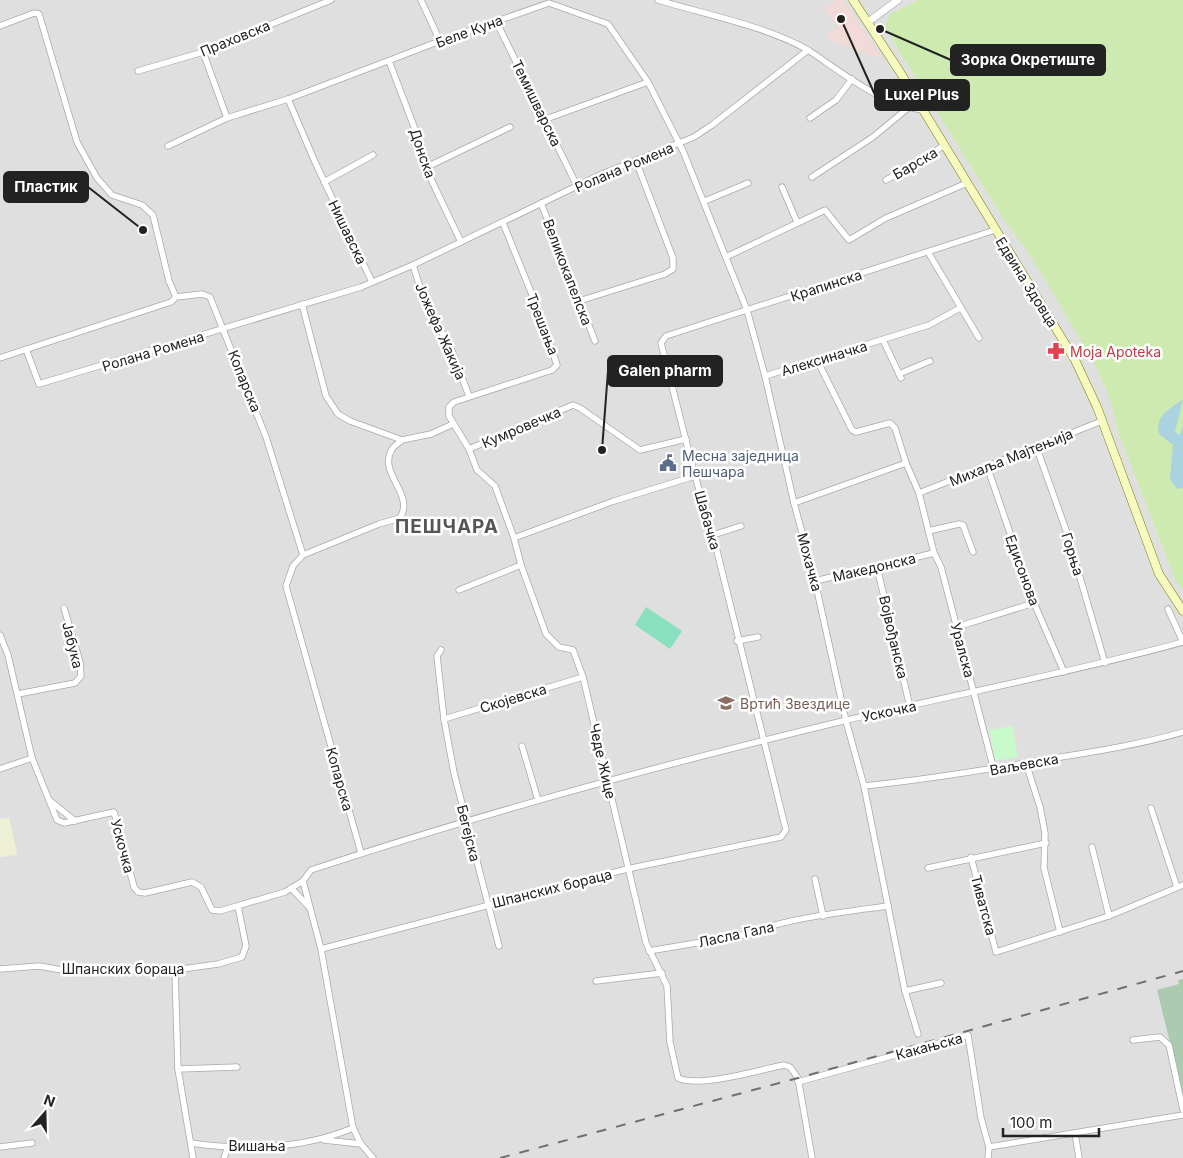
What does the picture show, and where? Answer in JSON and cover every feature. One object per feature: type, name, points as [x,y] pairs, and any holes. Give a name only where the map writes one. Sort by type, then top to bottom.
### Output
[{"type":"main road","name":"Едвина Здовца","points":[[853,0],[900,72],[1075,360],[1102,421],[1158,574],[1183,611]]},
{"type":"street","name":"Праховска","points":[[138,71],[202,52],[330,0]]},
{"type":"street","points":[[421,0],[440,41]]},
{"type":"street","points":[[658,0],[789,41],[808,50],[881,97],[908,108],[922,110]]},
{"type":"street","points":[[868,22],[898,0]]},
{"type":"street","name":"Беле Куна","points":[[168,146],[228,118],[288,99],[440,41],[549,3],[608,24],[648,82],[678,144]]},
{"type":"street","points":[[0,26],[34,13],[39,14],[77,142],[97,178],[112,195],[142,205],[153,216],[169,281],[176,297],[171,302],[0,358]]},
{"type":"street","name":"Темишварска","points":[[496,21],[546,119],[577,186]]},
{"type":"street","name":"Ролана Ромена","points":[[26,349],[39,384],[224,329],[372,282],[503,223],[577,186],[678,144],[712,125],[808,50]]},
{"type":"street","points":[[202,52],[228,118]]},
{"type":"street","name":"Донска","points":[[389,61],[428,166],[429,175],[461,242]]},
{"type":"street","points":[[810,118],[836,100],[852,79]]},
{"type":"street","points":[[546,119],[648,82]]},
{"type":"street","name":"Нишавска","points":[[288,99],[324,182],[372,282]]},
{"type":"street","points":[[812,177],[873,137],[908,108]]},
{"type":"street","points":[[428,166],[510,127]]},
{"type":"street","name":"Мохачка","points":[[678,144],[684,151],[705,201],[747,310],[765,376],[794,503],[815,580],[846,721],[864,786],[905,991],[918,1034]]},
{"type":"street","name":"Барска","points":[[886,180],[925,159],[944,145]]},
{"type":"street","points":[[324,182],[374,155]]},
{"type":"street","points":[[579,301],[665,274],[673,269],[673,258],[636,161]]},
{"type":"street","points":[[705,201],[748,183]]},
{"type":"street","points":[[726,257],[796,222],[825,210],[849,240],[886,218],[967,183]]},
{"type":"street","points":[[782,187],[796,222]]},
{"type":"street","name":"Великокапелска","points":[[541,204],[595,340]]},
{"type":"street","name":"Трешања","points":[[469,396],[552,370],[557,365],[535,302],[503,223]]},
{"type":"street","name":"Крапинска","points":[[660,343],[666,336],[995,230]]},
{"type":"street","points":[[928,252],[979,338]]},
{"type":"street","name":"Јожефа Жакија","points":[[412,265],[424,300],[452,351],[469,396]]},
{"type":"street","name":"Копарска","points":[[176,297],[202,294],[210,298],[269,445],[303,555],[293,566],[286,586],[361,853]]},
{"type":"street","points":[[302,304],[320,376],[333,409],[343,418],[402,440]]},
{"type":"street","name":"Алексиначка","points":[[765,376],[928,325],[960,308]]},
{"type":"street","name":"Алексиначка","points":[[883,340],[900,376],[930,361]]},
{"type":"street","name":"Шабачка","points":[[660,343],[695,476],[713,534],[737,640],[786,830],[784,834]]},
{"type":"street","name":"Уралска","points":[[816,360],[852,430],[856,432],[890,423],[895,428],[906,463],[919,493],[934,553],[941,567],[994,770]]},
{"type":"street","points":[[303,555],[379,524],[400,518],[404,503],[388,460],[392,448],[402,440],[432,434],[453,424],[448,413],[449,407],[454,402],[469,396]]},
{"type":"street","name":"Кумровечка","points":[[469,449],[573,405],[640,450],[686,439]]},
{"type":"street","name":"Михаља Мајтењија","points":[[919,493],[1102,421]]},
{"type":"street","name":"Кумровечка","points":[[453,424],[469,449],[477,470],[496,486],[521,565]]},
{"type":"street","name":"Горња","points":[[1036,446],[1067,533],[1105,663]]},
{"type":"street","points":[[794,503],[906,463]]},
{"type":"street","name":"Едисонова","points":[[987,466],[1034,603],[1064,672]]},
{"type":"street","points":[[514,538],[614,501],[695,476]]},
{"type":"street","points":[[928,531],[959,524],[963,525],[973,552]]},
{"type":"street","points":[[713,534],[741,526]]},
{"type":"street","name":"Македонска","points":[[815,580],[934,553]]},
{"type":"street","points":[[459,590],[521,565]]},
{"type":"street","name":"Чеде Жице","points":[[521,565],[546,634],[560,647],[573,650],[583,677],[627,869],[649,951],[662,972],[667,986],[670,1042],[678,1078],[685,1081],[723,1078],[784,1065],[794,1070],[798,1082]]},
{"type":"street","name":"Војвођанска","points":[[878,567],[910,706]]},
{"type":"street","points":[[958,627],[1034,603]]},
{"type":"street","name":"Јабука","points":[[18,694],[75,682],[81,676],[80,662],[64,608]]},
{"type":"street","points":[[1168,610],[1183,642]]},
{"type":"street","points":[[0,635],[8,655],[32,758],[57,820],[64,823],[75,821]]},
{"type":"street","points":[[737,640],[758,637]]},
{"type":"street","name":"Ускочка","points":[[75,821],[114,812],[134,887],[138,892],[145,893],[192,882],[201,887],[212,910],[238,906],[291,888],[303,881],[311,870],[466,820],[764,741],[910,706],[1105,663],[1183,642]]},
{"type":"street","name":"Бегејска","points":[[441,650],[438,656],[444,719],[466,820],[499,946]]},
{"type":"street","points":[[0,659],[8,655]]},
{"type":"street","name":"Скојевска","points":[[444,719],[583,677]]},
{"type":"street","name":"Ваљевска","points":[[864,786],[928,780],[994,770],[1146,742],[1183,732]]},
{"type":"street","points":[[522,746],[538,800]]},
{"type":"street","points":[[0,769],[32,758]]},
{"type":"street","points":[[1026,763],[1040,807],[1046,843],[1044,868],[1060,932],[1109,916],[1180,886],[1150,808]]},
{"type":"street","points":[[49,800],[75,821]]},
{"type":"street","name":"Шпанских бораца","points":[[321,949],[627,869],[781,837],[784,834]]},
{"type":"street","points":[[928,868],[1046,843]]},
{"type":"street","points":[[1092,847],[1109,916]]},
{"type":"street","name":"Тиватска","points":[[971,858],[996,952],[1060,932]]},
{"type":"street","points":[[815,879],[824,916]]},
{"type":"street","points":[[303,881],[312,909],[321,949],[353,1128],[361,1144],[373,1158]]},
{"type":"street","points":[[291,888],[312,909]]},
{"type":"street","name":"Шпанских бораца","points":[[0,968],[39,966],[62,970],[175,970],[230,962],[244,955],[246,946],[238,906]]},
{"type":"street","name":"Ласла Гала","points":[[649,951],[755,933],[768,927],[824,916],[888,906]]},
{"type":"street","points":[[175,970],[178,1069],[193,1158]]},
{"type":"street","points":[[596,981],[662,972]]},
{"type":"street","points":[[905,991],[941,984]]},
{"type":"street","name":"Какањска","points":[[798,1082],[968,1035],[981,1118],[989,1147],[988,1158]]},
{"type":"street","points":[[1133,1040],[1160,1038],[1169,1045],[1183,1110]]},
{"type":"street","points":[[178,1069],[237,1067]]},
{"type":"street","points":[[798,1082],[812,1158]]},
{"type":"street","points":[[989,1147],[1183,1115]]},
{"type":"street","name":"Вишања","points":[[191,1143],[274,1147],[322,1140],[353,1128]]},
{"type":"street","points":[[1075,1134],[1078,1158]]},
{"type":"street","name":"Вишања","points":[[322,1140],[361,1144]]},
{"type":"street","points":[[0,1147],[32,1143]]},
{"type":"street","points":[[224,1158],[228,1146]]},
{"type":"shaded area","points":[[0,0],[918,0],[890,14],[884,27],[1004,220],[1027,248],[1099,371],[1115,411],[1117,430],[1176,582],[1183,590],[1183,1158],[0,1158],[0,857],[17,854],[9,818],[0,819]]},
{"type":"shaded area","points":[[835,0],[843,0],[882,59],[828,40],[829,33],[838,28],[825,8]]},
{"type":"green space","points":[[918,0],[1183,0],[1183,590],[1176,582],[1117,430],[1110,399],[1097,370],[1037,266],[1004,220],[884,27],[890,14]]},
{"type":"green space","points":[[646,607],[682,631],[670,649],[635,625]]},
{"type":"green space","points":[[1012,726],[1018,757],[995,761],[989,730]]},
{"type":"green space","points":[[9,818],[17,855],[0,857],[0,819]]},
{"type":"green space","points":[[1183,979],[1183,1095],[1157,990],[1179,984],[1178,980]]},
{"type":"water","points":[[1183,399],[1175,432],[1180,435],[1183,426],[1183,488],[1177,489],[1170,479],[1173,445],[1159,434],[1158,427],[1164,413]]},
{"type":"railway","points":[[500,1158],[798,1078],[1183,971]]},
{"type":"place","name":"Luxel Plus","points":[[841,19]]},
{"type":"place","name":"Зорка Окретиште","points":[[880,29]]},
{"type":"place","name":"Пластик","points":[[143,230]]},
{"type":"place","name":"Moja Apoteka","points":[[1056,351]]},
{"type":"place","name":"Galen pharm","points":[[602,450]]},
{"type":"place","name":"Месна заједница Пешчара","points":[[668,463]]},
{"type":"place","name":"Вртић Звездице","points":[[726,703]]},
{"type":"district","name":"ПЕШЧАРА","points":[[447,526]]}]
